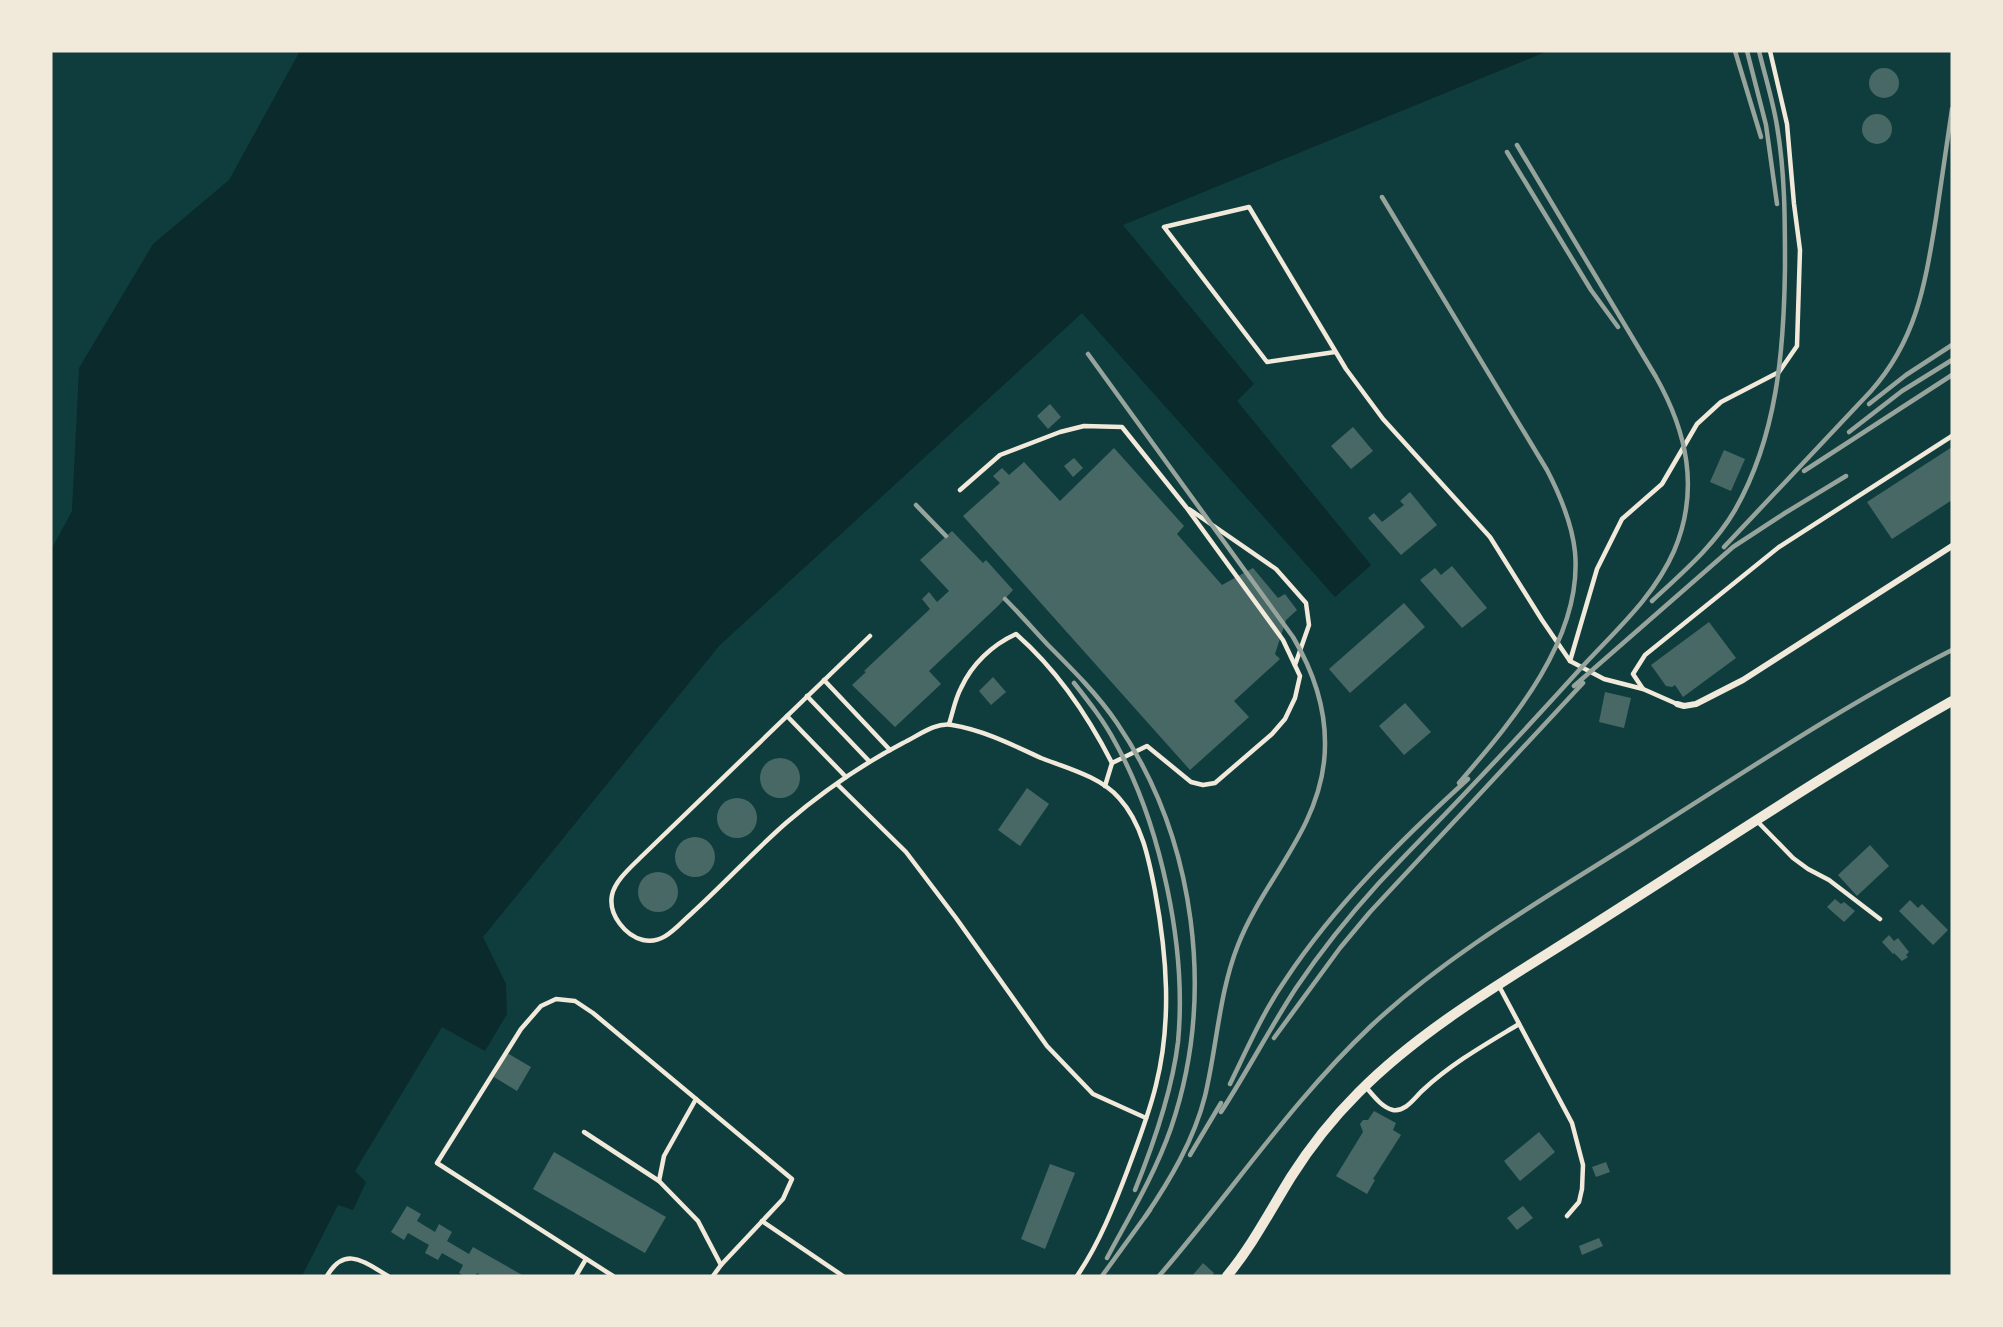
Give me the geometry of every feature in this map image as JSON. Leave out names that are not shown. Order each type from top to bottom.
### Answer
[{"type":"street","points":[[1677,704],[1684,706],[1696,704],[1743,680],[1952,546]]},
{"type":"street","points":[[1227,1276],[1313,1145],[1365,1086],[1417,1042],[1499,986],[1757,821],[1952,701]]},
{"type":"lane","points":[[1570,661],[1597,569],[1622,519],[1662,484],[1697,424],[1721,402],[1779,372],[1797,346],[1800,250],[1787,124],[1770,51]]},
{"type":"lane","points":[[1335,352],[1268,362],[1164,227],[1250,207],[1346,369],[1383,419],[1490,537],[1570,661],[1604,679],[1643,689],[1677,704]]},
{"type":"lane","points":[[960,490],[1000,455],[1060,432],[1084,426],[1122,427],[1186,507],[1283,640],[1300,676],[1295,698],[1284,719],[1272,734],[1215,783],[1203,785],[1191,782],[1147,746],[1112,763]]},
{"type":"lane","points":[[1643,689],[1633,674],[1645,655],[1779,548],[1952,436]]},
{"type":"lane","points":[[1186,507],[1276,569],[1306,603],[1310,625],[1295,665]]},
{"type":"lane","points":[[949,724],[960,688],[979,660],[1002,640],[1016,634],[1038,653],[1084,714],[1112,763],[1105,786]]},
{"type":"lane","points":[[870,636],[621,878],[612,895],[613,909],[620,924],[630,935],[645,941],[663,939],[723,885],[785,824],[814,800],[869,761],[933,727],[949,724],[1004,741],[1105,786],[1118,796],[1135,821],[1152,877],[1163,943],[1167,1007],[1165,1034],[1156,1086],[1146,1118],[1111,1211],[1077,1276]]},
{"type":"lane","points":[[824,680],[890,750]]},
{"type":"lane","points":[[807,696],[869,761]]},
{"type":"lane","points":[[787,716],[846,777]]},
{"type":"lane","points":[[837,784],[906,852],[1047,1046],[1093,1094],[1146,1118]]},
{"type":"lane","points":[[1757,821],[1793,858],[1829,880],[1880,919]]},
{"type":"lane","points":[[1499,986],[1572,1123],[1583,1165],[1582,1189],[1579,1202],[1566,1216]]},
{"type":"lane","points":[[613,1276],[437,1163],[522,1029],[541,1006],[556,999],[575,1002],[593,1012],[792,1179],[783,1199],[713,1276]]},
{"type":"lane","points":[[1365,1086],[1381,1104],[1394,1110],[1405,1108],[1422,1090],[1457,1062],[1519,1024]]},
{"type":"lane","points":[[659,1181],[664,1156],[696,1099]]},
{"type":"lane","points":[[584,1132],[659,1181],[698,1221],[721,1265]]},
{"type":"lane","points":[[762,1221],[843,1276]]},
{"type":"lane","points":[[327,1276],[333,1265],[349,1257],[358,1259],[388,1276]]},
{"type":"lane","points":[[576,1276],[586,1259]]},
{"type":"water","points":[[300,51],[1548,51],[1123,225],[1254,384],[1237,401],[1371,565],[1335,597],[1082,313],[719,646],[483,937],[506,984],[507,1014],[485,1051],[442,1027],[355,1171],[366,1182],[353,1210],[338,1205],[302,1276],[51,1276],[51,550],[72,511],[79,368],[153,244],[229,180]]},
{"type":"building","points":[[1884,68],[1890,69],[1898,77],[1898,89],[1890,97],[1884,98],[1878,97],[1870,89],[1869,83],[1870,77],[1878,69]]},
{"type":"building","points":[[1877,114],[1888,118],[1892,129],[1888,140],[1877,144],[1866,140],[1862,129],[1866,118]]},
{"type":"building","points":[[1050,404],[1061,417],[1048,429],[1037,416]]},
{"type":"building","points":[[1353,427],[1373,451],[1351,469],[1331,446]]},
{"type":"building","points":[[1952,447],[1952,500],[1892,539],[1867,502]]},
{"type":"building","points":[[1114,448],[1184,526],[1177,534],[1222,585],[1253,568],[1278,598],[1285,594],[1297,610],[1286,620],[1275,654],[1280,659],[1234,701],[1249,717],[1190,770],[963,516],[1000,483],[993,476],[1002,468],[1009,475],[1024,462],[1060,501]]},
{"type":"building","points":[[1724,450],[1745,459],[1731,491],[1710,482]]},
{"type":"building","points":[[1074,458],[1083,468],[1073,477],[1064,466]]},
{"type":"building","points":[[1410,492],[1437,525],[1401,555],[1368,518],[1374,513],[1382,522],[1404,505],[1400,501]]},
{"type":"building","points":[[952,531],[983,563],[986,560],[1013,590],[929,671],[941,684],[895,727],[852,685],[930,609],[922,599],[929,592],[937,602],[949,591],[920,560]]},
{"type":"building","points":[[1452,566],[1487,608],[1462,628],[1420,580],[1435,568],[1441,575]]},
{"type":"building","points":[[1404,603],[1425,627],[1350,693],[1329,669]]},
{"type":"building","points":[[1709,622],[1736,658],[1683,697],[1675,685],[1666,686],[1651,665]]},
{"type":"building","points":[[993,677],[1006,692],[991,705],[979,691]]},
{"type":"building","points":[[1605,692],[1631,698],[1624,728],[1599,722]]},
{"type":"building","points":[[1405,703],[1431,732],[1404,755],[1379,726]]},
{"type":"building","points":[[780,758],[788,759],[794,764],[799,770],[799,786],[794,792],[788,797],[780,798],[772,797],[766,792],[761,786],[760,778],[761,770],[766,764],[772,759]]},
{"type":"building","points":[[1027,788],[1049,804],[1020,846],[998,830]]},
{"type":"building","points":[[737,798],[745,799],[751,804],[756,810],[756,826],[751,832],[745,837],[737,838],[729,837],[723,832],[718,826],[717,818],[718,810],[723,804],[729,799]]},
{"type":"building","points":[[695,837],[703,838],[709,843],[714,849],[714,865],[709,871],[703,876],[695,877],[687,876],[681,871],[676,865],[675,857],[676,849],[681,843],[687,838]]},
{"type":"building","points":[[1870,845],[1889,866],[1857,896],[1838,875]]},
{"type":"building","points":[[658,872],[666,873],[672,878],[677,884],[677,900],[672,906],[666,911],[658,912],[650,911],[644,906],[639,900],[638,892],[639,884],[644,878],[650,873]]},
{"type":"building","points":[[1835,899],[1841,904],[1844,902],[1855,911],[1844,922],[1827,907]]},
{"type":"building","points":[[1910,900],[1918,908],[1922,904],[1948,930],[1933,945],[1899,911]]},
{"type":"building","points":[[1889,935],[1894,941],[1898,938],[1909,952],[1906,955],[1908,957],[1902,961],[1882,942]]},
{"type":"building","points":[[507,1053],[531,1067],[517,1091],[494,1077]]},
{"type":"building","points":[[1374,1111],[1396,1123],[1393,1130],[1401,1135],[1373,1179],[1375,1180],[1367,1194],[1336,1176],[1363,1132],[1360,1124],[1363,1120],[1368,1120]]},
{"type":"building","points":[[1539,1132],[1555,1152],[1520,1181],[1504,1161]]},
{"type":"building","points":[[554,1152],[666,1217],[645,1253],[533,1189]]},
{"type":"building","points":[[1606,1162],[1610,1172],[1596,1177],[1592,1167]]},
{"type":"building","points":[[1050,1164],[1075,1173],[1045,1249],[1021,1239]]},
{"type":"building","points":[[407,1206],[421,1214],[417,1221],[435,1232],[439,1224],[452,1232],[447,1241],[469,1254],[473,1247],[524,1276],[482,1276],[477,1273],[475,1276],[464,1276],[459,1273],[463,1265],[442,1253],[438,1260],[425,1253],[429,1245],[408,1233],[404,1240],[391,1232]]},
{"type":"building","points":[[1523,1206],[1533,1218],[1517,1230],[1507,1218]]},
{"type":"building","points":[[1599,1238],[1603,1246],[1582,1255],[1579,1246]]},
{"type":"building","points":[[1203,1263],[1214,1273],[1212,1276],[1192,1276]]},
{"type":"railway","points":[[1735,51],[1761,137]]},
{"type":"railway","points":[[1747,51],[1766,125],[1777,204]]},
{"type":"railway","points":[[1652,601],[1686,569],[1727,523],[1749,482],[1769,423],[1783,330],[1784,196],[1777,126],[1759,51]]},
{"type":"railway","points":[[1724,547],[1871,391],[1899,351],[1917,310],[1928,266],[1952,109]]},
{"type":"railway","points":[[1221,1112],[1296,988],[1335,934],[1378,884],[1644,599],[1666,568],[1682,528],[1687,506],[1686,462],[1676,419],[1667,398],[1517,145]]},
{"type":"railway","points":[[1507,152],[1591,290],[1618,327]]},
{"type":"railway","points":[[1382,197],[1547,470],[1565,509],[1575,552],[1574,584],[1568,616],[1556,647],[1521,706],[1459,783]]},
{"type":"railway","points":[[1869,404],[1906,375],[1952,345]]},
{"type":"railway","points":[[1088,354],[1293,637],[1314,681],[1319,696],[1324,729],[1324,762],[1311,812],[1261,899],[1238,945],[1222,1001],[1209,1077],[1200,1112],[1188,1144],[1145,1217]]},
{"type":"railway","points":[[1849,432],[1902,391],[1952,360]]},
{"type":"railway","points":[[1804,471],[1952,375]]},
{"type":"railway","points":[[1574,686],[1733,547],[1846,476]]},
{"type":"railway","points":[[916,505],[946,536]]},
{"type":"railway","points":[[1005,599],[1102,703],[1144,768],[1165,817],[1181,867],[1190,920],[1195,972],[1193,1025],[1185,1077],[1171,1128],[1157,1162],[1107,1258]]},
{"type":"railway","points":[[1159,1276],[1314,1085],[1371,1026],[1434,973],[1536,903],[1794,740],[1872,693],[1952,650]]},
{"type":"railway","points":[[1074,683],[1091,704],[1115,742],[1146,811],[1158,849],[1174,928],[1180,1006],[1178,1042],[1161,1117],[1135,1190]]},
{"type":"railway","points":[[1274,1038],[1340,948],[1370,912],[1583,683]]},
{"type":"railway","points":[[1230,1084],[1270,1004],[1326,925],[1394,849],[1468,779]]},
{"type":"railway","points":[[1190,1155],[1221,1103]]},
{"type":"railway","points":[[1102,1276],[1150,1210]]}]
